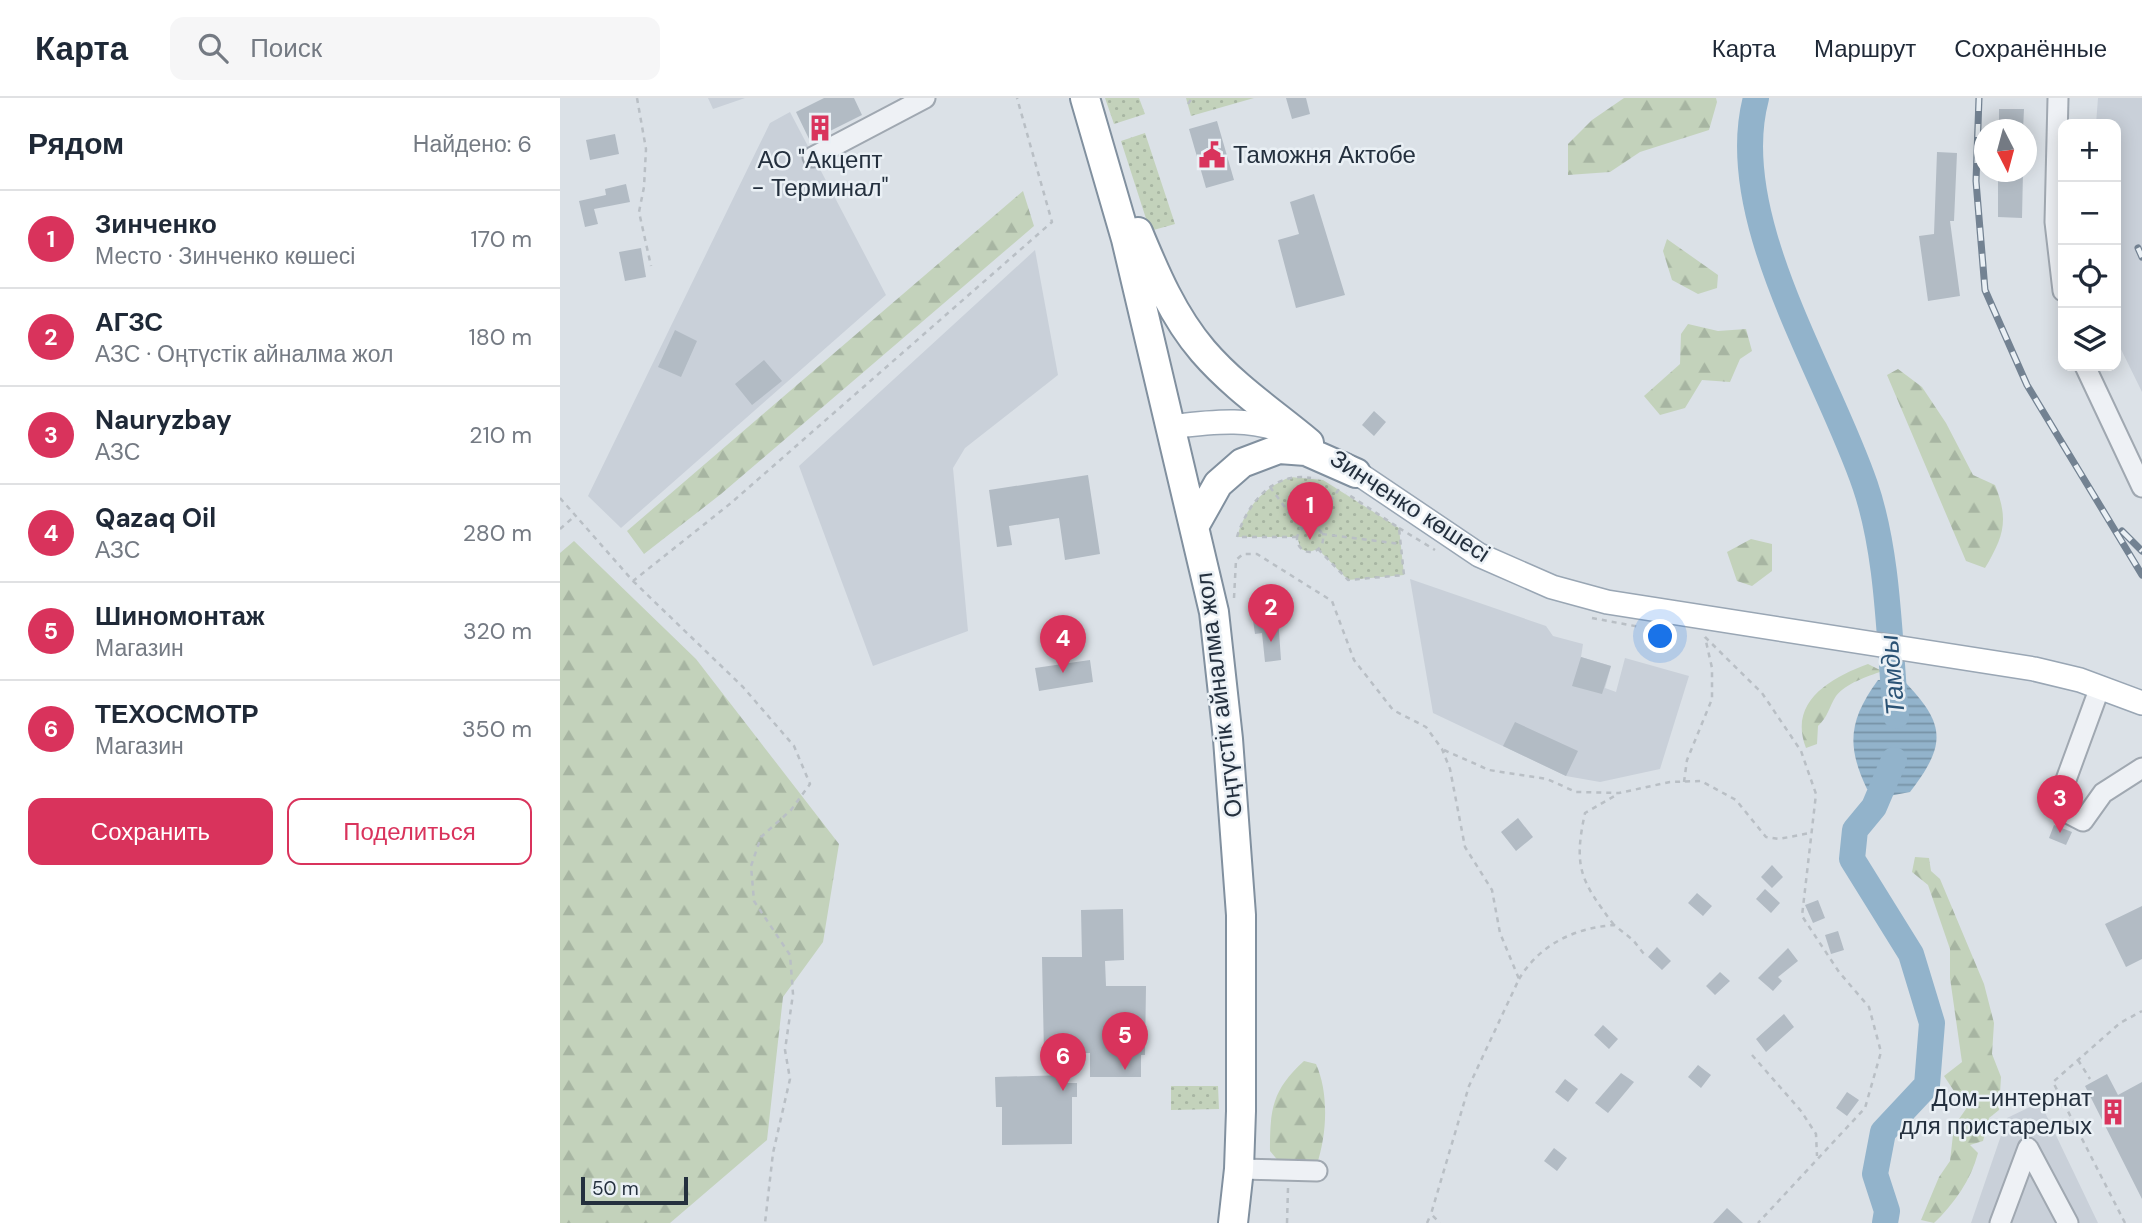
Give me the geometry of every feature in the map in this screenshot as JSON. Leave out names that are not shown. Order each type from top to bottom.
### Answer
[{"type":"highway","name":"Оңтүстік айналма жол","points":[[1085,98],[1109,173],[1195,525],[1215,625],[1228,738],[1241,915],[1239,1169],[1233,1223]]},
{"type":"highway","points":[[1109,173],[1169,302],[1201,349],[1240,388],[1309,443]]},
{"type":"highway","points":[[1195,525],[1218,484],[1242,463],[1279,449],[1306,451],[1342,482]]},
{"type":"main road","name":"Зинченко көшесі","points":[[1169,427],[1233,420],[1267,426],[1309,443],[1342,482],[1479,555],[1552,587],[1705,627],[1837,638],[2034,668],[2099,687],[2142,704]]},
{"type":"lane","points":[[813,157],[925,98]]},
{"type":"lane","points":[[2058,98],[2055,222],[2058,248]]},
{"type":"lane","points":[[2087,371],[2142,487]]},
{"type":"lane","points":[[2099,687],[2056,807],[2083,821],[2103,793],[2142,768]]},
{"type":"lane","points":[[2000,1223],[2028,1148],[2068,1223]]},
{"type":"lane","points":[[1239,1169],[1317,1171]]},
{"type":"path","points":[[637,98],[646,149],[644,187],[639,212],[652,266]]},
{"type":"path","points":[[633,581],[731,503],[1052,222],[1017,98]]},
{"type":"path","points":[[1188,104],[1192,98]]},
{"type":"path","points":[[1297,537],[1237,537],[1241,522],[1251,506],[1270,487],[1290,477],[1314,478]]},
{"type":"path","points":[[1342,482],[1399,528],[1404,575],[1348,580],[1318,549],[1309,552],[1301,549],[1297,537],[1301,529],[1313,526],[1342,482]]},
{"type":"path","points":[[1270,487],[1301,529]]},
{"type":"path","points":[[560,498],[633,581],[760,706],[794,746],[810,784],[791,810],[761,837],[751,866],[754,901],[790,954],[793,995],[785,1049],[790,1079],[773,1153],[765,1223]]},
{"type":"path","points":[[560,529],[576,515]]},
{"type":"path","points":[[1313,526],[1322,534],[1401,544]]},
{"type":"path","points":[[1318,549],[1322,534]]},
{"type":"path","points":[[1235,609],[1236,560],[1243,554],[1257,554],[1332,601],[1354,660],[1392,710],[1426,727],[1442,749],[1450,769],[1465,847],[1492,890],[1500,933],[1519,979]]},
{"type":"path","points":[[1684,782],[1695,737],[1713,699],[1712,668],[1705,627]]},
{"type":"path","points":[[1705,627],[1762,693],[1801,751],[1816,794],[1801,916],[1839,972],[1869,1007],[1881,1052],[1865,1108],[1817,1156],[1758,1223]]},
{"type":"path","points":[[1442,749],[1489,770],[1547,779],[1576,792],[1619,793],[1702,781],[1736,800],[1766,836],[1779,839],[1810,833]]},
{"type":"path","points":[[1619,793],[1585,813],[1578,847],[1581,874],[1614,925],[1633,940],[1644,954]]},
{"type":"path","points":[[1427,1223],[1469,1087],[1529,962],[1573,932],[1614,925]]},
{"type":"path","points":[[2125,1223],[2053,1082],[2120,1023],[2142,1012]]},
{"type":"path","points":[[1752,1055],[1801,1111],[1816,1135],[1817,1156]]},
{"type":"path","points":[[2078,1060],[2090,1079]]},
{"type":"path","points":[[1287,1223],[1288,1183]]},
{"type":"path","points":[[1431,1214],[1440,1223]]},
{"type":"shaded area","points":[[708,98],[745,98],[713,109]]},
{"type":"shaded area","points":[[2098,98],[2142,98],[2142,392],[2121,349],[2121,119],[2096,119]]},
{"type":"shaded area","points":[[790,112],[886,295],[621,528],[588,496],[770,123]]},
{"type":"shaded area","points":[[1035,250],[1058,375],[965,448],[953,468],[968,631],[873,666],[799,466]]},
{"type":"shaded area","points":[[1410,579],[1546,626],[1553,636],[1583,644],[1581,657],[1611,666],[1605,688],[1616,692],[1625,658],[1689,676],[1660,769],[1600,782],[1566,776],[1433,713]]},
{"type":"shaded area","points":[[2040,1102],[2098,1223],[1971,1223],[2007,1118]]},
{"type":"green space","points":[[1105,98],[1139,98],[1145,114],[1114,124]]},
{"type":"green space","points":[[1186,98],[1254,98],[1191,116]]},
{"type":"green space","points":[[1624,98],[1716,98],[1717,102],[1709,130],[1640,152],[1610,172],[1568,175],[1568,144],[1592,120]]},
{"type":"green space","points":[[1145,133],[1175,224],[1150,231],[1121,141]]},
{"type":"green space","points":[[1023,191],[1034,226],[721,494],[644,554],[627,531]]},
{"type":"green space","points":[[1667,239],[1718,275],[1717,288],[1698,294],[1672,280],[1663,251]]},
{"type":"green space","points":[[1688,324],[1718,331],[1746,329],[1752,351],[1740,359],[1730,382],[1702,380],[1685,408],[1660,415],[1644,396],[1680,364],[1681,334]]},
{"type":"green space","points":[[1898,369],[1922,387],[1946,423],[1973,475],[1995,485],[2002,508],[2002,528],[1997,546],[1985,568],[1966,561],[1887,375]]},
{"type":"green space","points":[[1290,477],[1323,480],[1399,528],[1404,575],[1348,580],[1318,549],[1309,552],[1301,549],[1297,537],[1237,537],[1245,517],[1256,501],[1271,487]]},
{"type":"green space","points":[[1751,539],[1772,544],[1772,571],[1752,586],[1737,581],[1727,552]]},
{"type":"green space","points":[[574,541],[696,659],[839,844],[823,942],[783,997],[767,1140],[670,1223],[560,1223],[560,553]]},
{"type":"green space","points":[[1868,664],[1882,671],[1840,691],[1818,726],[1817,744],[1806,748],[1802,732],[1803,717],[1816,694],[1840,677]]},
{"type":"green space","points":[[1915,857],[1929,858],[1931,871],[1940,879],[1984,984],[1994,1023],[1992,1054],[2001,1077],[1999,1110],[1989,1118],[1983,1141],[1970,1145],[1978,1153],[1971,1173],[1955,1200],[1934,1223],[1921,1220],[1939,1177],[1950,1161],[1954,1126],[1966,1109],[1944,1076],[1962,1062],[1950,978],[1950,949],[1928,885],[1912,872]]},
{"type":"green space","points":[[1304,1061],[1316,1064],[1323,1088],[1325,1127],[1320,1152],[1317,1164],[1280,1163],[1270,1151],[1272,1112],[1285,1081]]},
{"type":"green space","points":[[1171,1086],[1218,1086],[1219,1109],[1171,1110]]},
{"type":"water","points":[[1902,679],[1927,708],[1933,721],[1936,746],[1931,760],[1910,792],[1889,796],[1867,789],[1856,759],[1854,733],[1861,708],[1878,680]]},
{"type":"building","name":"АО \"Акцепт - Терминал\"","points":[[824,98],[854,98],[862,115],[810,141],[796,112]]},
{"type":"building","points":[[1286,98],[1306,98],[1310,114],[1292,119]]},
{"type":"building","points":[[1999,109],[2024,109],[2024,119],[1999,119]]},
{"type":"building","name":"Таможня Актобе","points":[[1217,121],[1234,180],[1206,188],[1189,129]]},
{"type":"building","points":[[615,134],[619,154],[590,160],[586,140]]},
{"type":"building","points":[[1937,152],[1957,153],[1954,221],[1950,221],[1960,296],[1928,301],[1919,236],[1934,234]]},
{"type":"building","points":[[1998,182],[2023,182],[2022,218],[1998,217]]},
{"type":"building","points":[[626,184],[630,202],[594,209],[598,224],[585,227],[579,201],[606,195],[605,189]]},
{"type":"building","points":[[1314,194],[1345,295],[1296,308],[1278,240],[1299,234],[1290,202]]},
{"type":"building","points":[[641,248],[646,277],[625,281],[619,252]]},
{"type":"building","points":[[675,330],[697,341],[681,377],[658,367]]},
{"type":"building","points":[[764,360],[782,381],[752,405],[735,384]]},
{"type":"building","points":[[1374,411],[1386,422],[1374,436],[1362,425]]},
{"type":"building","points":[[1088,475],[1100,554],[1065,560],[1059,518],[1009,526],[1012,545],[997,547],[989,490]]},
{"type":"building","points":[[1278,617],[1281,660],[1265,662],[1262,633],[1255,634],[1253,620]]},
{"type":"building","points":[[1581,657],[1611,666],[1602,694],[1572,686]]},
{"type":"building","points":[[1090,660],[1093,682],[1039,691],[1035,668]]},
{"type":"building","points":[[1515,722],[1578,751],[1566,776],[1503,746]]},
{"type":"building","points":[[1518,818],[1533,837],[1516,851],[1501,832]]},
{"type":"building","points":[[2054,825],[2072,832],[2066,845],[2049,838]]},
{"type":"building","points":[[1772,865],[1783,877],[1772,888],[1761,877]]},
{"type":"building","points":[[1765,889],[1780,903],[1771,913],[1756,899]]},
{"type":"building","points":[[1697,893],[1712,906],[1703,916],[1688,903]]},
{"type":"building","points":[[1818,900],[1825,918],[1813,923],[1805,905]]},
{"type":"building","points":[[2142,906],[2142,959],[2126,967],[2105,924]]},
{"type":"building","points":[[1123,909],[1124,960],[1105,961],[1106,986],[1146,986],[1145,1055],[1141,1055],[1141,1077],[1090,1077],[1090,1053],[1044,1054],[1042,957],[1082,957],[1081,910]]},
{"type":"building","points":[[1838,931],[1844,950],[1831,954],[1825,935]]},
{"type":"building","points":[[1657,947],[1671,961],[1662,970],[1648,957]]},
{"type":"building","points":[[1788,948],[1798,961],[1778,977],[1782,981],[1773,991],[1758,978]]},
{"type":"building","points":[[1720,972],[1730,981],[1715,995],[1706,986]]},
{"type":"building","points":[[1784,1014],[1794,1027],[1766,1052],[1756,1039]]},
{"type":"building","points":[[1603,1025],[1618,1039],[1609,1049],[1594,1035]]},
{"type":"building","points":[[1698,1065],[1711,1075],[1701,1088],[1688,1077]]},
{"type":"building","points":[[1621,1073],[1634,1082],[1608,1113],[1595,1103]]},
{"type":"building","name":"Дом-интернат для пристарелых","points":[[2107,1074],[2118,1095],[2142,1082],[2142,1199],[2085,1086]]},
{"type":"building","points":[[1067,1075],[1067,1083],[1077,1083],[1077,1097],[1072,1097],[1072,1144],[1002,1145],[1002,1107],[996,1107],[995,1077]]},
{"type":"building","points":[[1565,1079],[1578,1089],[1568,1102],[1555,1092]]},
{"type":"building","points":[[1847,1092],[1859,1100],[1847,1116],[1836,1108]]},
{"type":"building","points":[[1554,1148],[1567,1158],[1557,1171],[1544,1161]]},
{"type":"building","points":[[1727,1208],[1743,1223],[1713,1223]]},
{"type":"waterway","name":"Тамды","points":[[1756,98],[1750,144],[1754,193],[1766,243],[1784,294],[1848,441],[1873,512],[1884,569],[1896,716]]},
{"type":"waterway","name":"Тамды","points":[[1885,1223],[1887,1211],[1875,1174],[1883,1132],[1927,1085],[1932,1023],[1911,954],[1852,859],[1855,830],[1874,807],[1894,760]]},
{"type":"railway","points":[[1979,98],[1976,181],[1985,290],[2027,385],[2142,575]]},
{"type":"railway","points":[[2138,248],[2142,257]]},
{"type":"railway","points":[[2122,531],[2142,551]]},
{"type":"place","name":"АО \"Акцепт - Терминал\"","points":[[820,128]]},
{"type":"place","name":"Таможня Актобе","points":[[1212,155]]},
{"type":"place","name":"Зинченко","points":[[1310,540]]},
{"type":"place","name":"АГЗС","points":[[1271,642]]},
{"type":"place","name":"Qazaq Oil","points":[[1063,673]]},
{"type":"place","name":"Nauryzbay","points":[[2060,833]]},
{"type":"place","name":"Шиномонтаж","points":[[1125,1070]]},
{"type":"place","name":"ТЕХОСМОТР","points":[[1063,1091]]},
{"type":"place","name":"Дом-интернат для пристарелых","points":[[2113,1112]]}]
